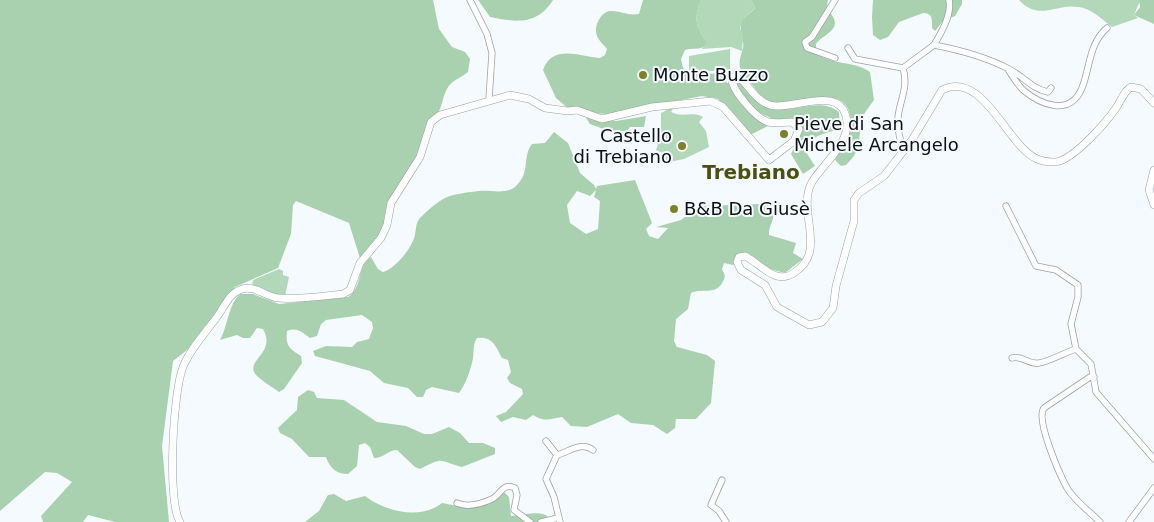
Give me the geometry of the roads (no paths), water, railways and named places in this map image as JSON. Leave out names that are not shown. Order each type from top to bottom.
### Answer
[{"type":"street","points":[[470,0],[487,34],[492,53],[489,99]]},
{"type":"street","points":[[835,0],[812,36],[805,42],[807,48],[835,58]]},
{"type":"street","points":[[848,48],[855,59],[903,68],[934,45],[943,29],[950,6],[949,0]]},
{"type":"street","points":[[1006,68],[1023,90],[1051,107],[1064,105],[1078,96],[1097,39],[1107,28]]},
{"type":"street","points":[[934,45],[958,50],[1006,68],[1039,91],[1048,92],[1051,88]]},
{"type":"street","points":[[903,68],[905,95],[899,112],[899,137],[904,151]]},
{"type":"street","points":[[180,522],[175,512],[172,482],[173,428],[182,368],[230,296],[241,289],[254,289],[281,298],[343,294],[350,290],[360,263],[381,238],[387,225],[391,203],[420,157],[431,122],[440,115],[489,99],[510,95],[529,99],[545,108],[568,111],[577,110],[602,119],[652,108],[711,100],[723,107],[753,140],[767,159],[770,160],[794,141],[798,129],[792,122],[770,122],[759,117],[734,87],[732,80],[736,76],[765,104],[780,107],[796,102],[829,102],[840,106],[846,119],[842,144],[810,189],[810,243],[805,263],[797,271],[781,277],[774,275],[745,256],[739,257],[737,262],[742,270],[765,285],[777,306],[809,325],[822,322],[833,308],[836,286],[854,221],[854,200],[859,193],[881,180],[904,151],[938,94],[946,87],[958,87],[978,94],[1025,152],[1037,158],[1053,162],[1066,158],[1087,140],[1115,109],[1126,91],[1131,87],[1141,89],[1154,103]]},
{"type":"street","points":[[1154,170],[1149,190],[1154,205]]},
{"type":"street","points":[[1006,206],[1036,266],[1056,270],[1078,285],[1078,296],[1071,324],[1076,349],[1090,364],[1096,392],[1103,403],[1154,459]]},
{"type":"street","points":[[1012,358],[1019,357],[1029,362],[1041,363],[1076,349]]},
{"type":"street","points":[[1094,377],[1090,377],[1044,408],[1041,415],[1049,444],[1068,489],[1100,522]]},
{"type":"street","points":[[546,441],[557,455]]},
{"type":"street","points":[[541,522],[559,520],[554,498],[546,479],[557,455],[578,447],[586,446],[593,450]]},
{"type":"street","points":[[722,480],[711,505],[719,511],[726,522]]},
{"type":"street","points":[[457,503],[468,507],[491,500],[503,488],[513,487],[517,495],[514,510],[530,522]]},
{"type":"street","points":[[1128,522],[1154,488]]},
{"type":"place","name":"Monte Buzzo","points":[[643,75]]},
{"type":"place","name":"Pieve di San Michele Arcangelo","points":[[784,134]]},
{"type":"place","name":"Castello di Trebiano","points":[[682,146]]},
{"type":"place","name":"B&B Da Giusè","points":[[674,209]]},
{"type":"district","name":"Trebiano","points":[[751,172]]}]
